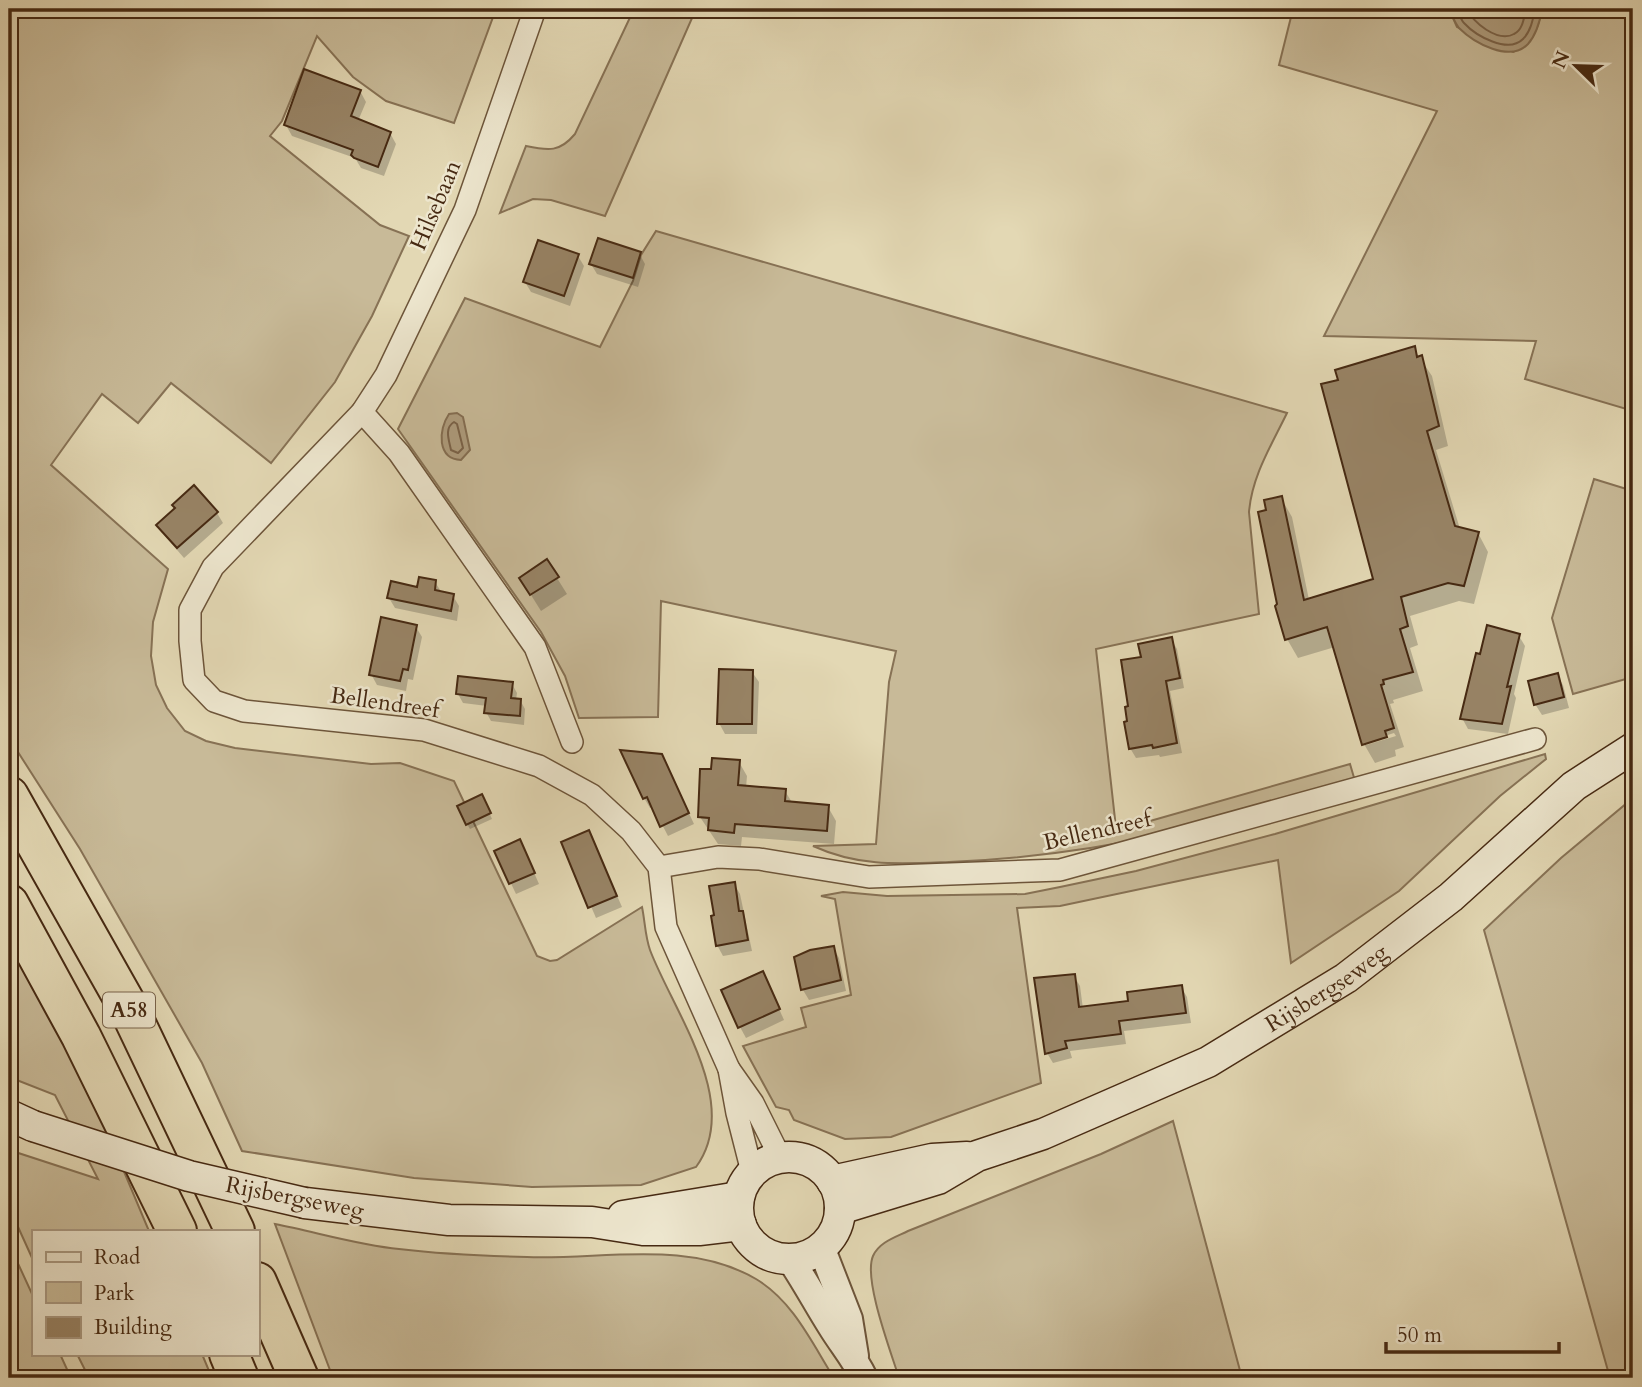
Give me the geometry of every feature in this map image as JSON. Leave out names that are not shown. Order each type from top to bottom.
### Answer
[{"type":"highway","name":"A58","points":[[9,796],[128,1007],[235,1230]]},
{"type":"highway","name":"A58","points":[[9,904],[81,1036],[177,1230]]},
{"type":"highway","points":[[259,1287],[299,1378]]},
{"type":"highway","points":[[230,1356],[239,1378]]},
{"type":"main road","name":"Rijsbergseweg","points":[[839,1209],[938,1179],[977,1156],[1043,1134],[1208,1062],[1346,978],[1451,897],[1574,786],[1633,748]]},
{"type":"main road","name":"Rijsbergseweg","points":[[21,1120],[189,1176],[305,1203],[449,1220],[592,1222],[639,1212],[744,1198]]},
{"type":"main road","name":"Rijsbergseweg","points":[[832,1181],[932,1159],[977,1156]]},
{"type":"main road","points":[[780,1157],[795,1157],[810,1161],[822,1169],[832,1181],[838,1194],[837,1224],[831,1237],[821,1247],[806,1256],[790,1259],[774,1257],[760,1250],[748,1239],[744,1198],[760,1165],[780,1157]]},
{"type":"street","name":"Hilsebaan","points":[[190,641],[190,610],[213,567],[362,411],[386,375],[465,209],[535,9]]},
{"type":"street","points":[[362,411],[399,453],[535,647],[572,742]]},
{"type":"street","name":"Bellendreef","points":[[190,641],[194,680],[214,701],[244,711],[424,730],[539,766],[592,795],[631,831],[659,867],[718,858],[759,859],[869,877],[1060,870],[1535,739]]},
{"type":"street","points":[[659,867],[666,927],[729,1069],[752,1102],[780,1157]]},
{"type":"street","points":[[729,1069],[737,1113],[744,1198]]},
{"type":"street","points":[[821,1247],[849,1320],[860,1370]]},
{"type":"street","points":[[790,1259],[860,1370]]},
{"type":"green space","points":[[9,9],[496,9],[454,123],[386,101],[353,77],[317,36],[282,121],[270,136],[380,225],[409,236],[372,316],[335,382],[271,463],[171,383],[138,423],[102,394],[51,465],[168,569],[153,622],[151,656],[156,685],[167,708],[185,731],[206,741],[235,748],[371,764],[400,763],[454,781],[537,956],[550,961],[557,960],[642,907],[650,950],[699,1057],[708,1086],[712,1115],[708,1142],[696,1167],[641,1185],[532,1187],[414,1178],[242,1151],[202,1063],[80,849],[9,738]]},
{"type":"green space","points":[[634,9],[696,9],[605,216],[551,200],[533,199],[500,213],[526,146],[554,149],[575,134]]},
{"type":"green space","points":[[1293,9],[1449,9],[1457,27],[1513,52],[1534,35],[1542,9],[1633,9],[1633,411],[1525,379],[1536,341],[1324,336],[1437,111],[1279,65]]},
{"type":"green space","points":[[656,231],[1287,413],[1263,461],[1249,512],[1259,614],[1096,649],[1116,828],[1143,823],[1350,764],[1355,781],[1193,827],[1088,848],[1032,856],[931,863],[879,863],[847,858],[813,846],[876,844],[889,682],[896,651],[661,601],[658,717],[579,718],[565,676],[541,632],[398,429],[465,298],[600,347],[633,281],[641,255]]},
{"type":"green space","points":[[1594,479],[1633,491],[1633,677],[1573,694],[1552,618]]},
{"type":"green space","points":[[1545,754],[1546,759],[1500,796],[1399,891],[1291,963],[1278,860],[1060,906],[1017,908],[1041,1083],[891,1137],[845,1139],[794,1120],[789,1110],[776,1107],[743,1046],[806,1027],[801,1008],[851,995],[835,899],[821,896],[843,892],[887,896],[1025,894],[1136,871],[1275,834]]},
{"type":"green space","points":[[1633,798],[1633,1378],[1610,1378],[1484,930],[1561,858]]},
{"type":"green space","points":[[9,932],[75,1055],[149,1230],[32,1230],[32,1258],[9,1207],[9,1150],[98,1179],[55,1095],[9,1077]]},
{"type":"green space","points":[[1173,1121],[1242,1378],[899,1378],[879,1316],[872,1281],[873,1256],[879,1247],[908,1231],[1101,1154]]},
{"type":"green space","points":[[275,1224],[368,1245],[415,1251],[527,1257],[644,1254],[702,1259],[730,1267],[769,1288],[801,1324],[834,1378],[333,1378]]},
{"type":"green space","points":[[9,1244],[32,1294],[32,1356],[61,1356],[71,1378],[9,1378]]},
{"type":"green space","points":[[78,1356],[203,1356],[212,1378],[89,1378]]},
{"type":"water","points":[[1449,9],[1542,9],[1538,27],[1531,40],[1512,52],[1492,49],[1474,40],[1459,28]]},
{"type":"water","points":[[457,413],[463,417],[470,450],[461,460],[447,455],[442,443],[445,421],[449,414]]},
{"type":"building","points":[[304,69],[361,90],[351,116],[391,132],[378,167],[354,158],[351,155],[353,150],[284,125]]},
{"type":"building","points":[[598,238],[641,252],[633,278],[589,264]]},
{"type":"building","points":[[538,240],[579,254],[564,296],[523,282]]},
{"type":"building","points":[[1415,346],[1417,357],[1422,355],[1439,426],[1427,431],[1455,526],[1479,532],[1464,586],[1448,583],[1401,597],[1408,626],[1400,629],[1413,672],[1383,680],[1384,684],[1381,685],[1394,728],[1385,731],[1387,737],[1362,745],[1327,627],[1285,640],[1275,606],[1277,604],[1258,512],[1266,510],[1264,500],[1282,496],[1304,600],[1373,579],[1321,384],[1338,380],[1335,370]]},
{"type":"building","points":[[194,485],[218,512],[177,548],[156,525],[175,508],[172,505]]},
{"type":"building","points":[[547,559],[559,577],[530,595],[519,578]]},
{"type":"building","points":[[419,577],[436,580],[435,590],[454,594],[451,611],[387,598],[391,581],[417,587]]},
{"type":"building","points":[[381,617],[417,625],[408,670],[403,669],[400,681],[369,675]]},
{"type":"building","points":[[1487,625],[1520,634],[1507,687],[1511,686],[1502,724],[1460,719],[1476,653],[1480,654]]},
{"type":"building","points":[[1172,637],[1180,678],[1166,681],[1177,743],[1129,749],[1124,722],[1127,721],[1125,707],[1128,706],[1121,660],[1141,657],[1138,644]]},
{"type":"building","points":[[719,669],[753,670],[752,724],[717,724]]},
{"type":"building","points":[[1558,673],[1564,697],[1534,705],[1528,681]]},
{"type":"building","points":[[458,676],[513,682],[511,698],[521,699],[520,716],[484,713],[486,698],[456,694]]},
{"type":"building","points":[[620,750],[662,754],[689,813],[660,827],[647,797],[643,799]]},
{"type":"building","points":[[712,758],[740,760],[738,785],[786,789],[785,801],[829,805],[827,831],[735,824],[734,833],[708,830],[709,818],[698,817],[700,769],[711,769]]},
{"type":"building","points":[[482,794],[491,813],[466,825],[457,806]]},
{"type":"building","points":[[589,830],[617,896],[588,908],[561,842]]},
{"type":"building","points":[[520,839],[535,873],[509,884],[494,851]]},
{"type":"building","points":[[735,882],[739,911],[743,911],[748,940],[716,946],[709,886]]},
{"type":"building","points":[[834,946],[841,980],[801,990],[794,957],[810,950]]},
{"type":"building","points":[[763,971],[780,1009],[738,1028],[721,990]]},
{"type":"building","points":[[1075,974],[1079,1007],[1128,1001],[1127,992],[1182,985],[1186,1013],[1119,1021],[1121,1034],[1065,1041],[1067,1048],[1045,1054],[1034,978]]}]
